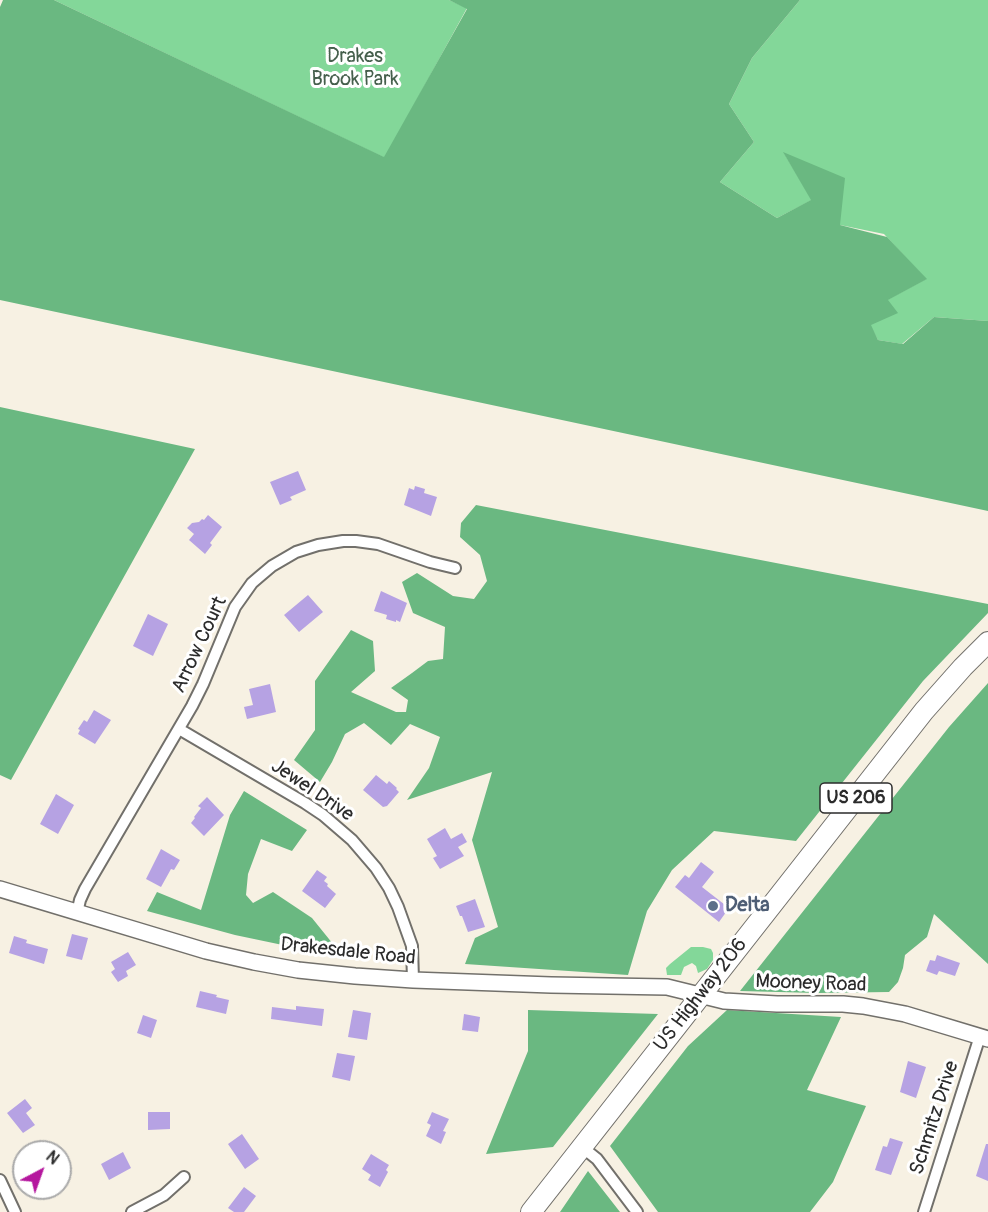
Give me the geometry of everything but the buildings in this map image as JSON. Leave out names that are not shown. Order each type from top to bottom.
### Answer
[{"type":"highway","name":"US Highway 206","points":[[531,1212],[924,711],[988,642]]},
{"type":"main road","name":"Drakesdale Road","points":[[0,889],[206,951],[312,972],[413,980],[668,987],[701,995]]},
{"type":"main road","name":"Mooney Road","points":[[701,995],[736,1002],[863,1006],[905,1014],[984,1037]]},
{"type":"street","name":"Arrow Court","points":[[77,913],[85,889],[203,684],[235,607],[259,577],[287,556],[318,545],[343,541],[378,544],[455,568]]},
{"type":"street","name":"Jewel Drive","points":[[179,729],[314,809],[352,840],[376,868],[399,907],[412,946],[413,980]]},
{"type":"street","name":"Schmitz Drive","points":[[924,1212],[984,1037]]},
{"type":"street","points":[[582,1147],[597,1159],[638,1212]]},
{"type":"street","points":[[132,1212],[164,1195],[184,1177]]},
{"type":"street","points":[[0,1180],[15,1212]]},
{"type":"green space","points":[[3,0],[54,0],[384,157],[467,9],[449,0],[800,0],[752,58],[729,104],[754,142],[720,182],[777,218],[811,200],[783,152],[845,178],[840,225],[887,237],[927,279],[888,300],[898,313],[871,325],[878,340],[903,344],[934,317],[988,321],[988,511],[0,300],[0,7]]},
{"type":"green space","name":"Drakes Brook Park","points":[[54,0],[449,0],[467,8],[385,158]]},
{"type":"green space","points":[[800,0],[988,0],[988,321],[934,317],[902,344],[878,340],[870,325],[887,300],[926,279],[884,234],[840,225],[784,153],[812,200],[777,218],[720,182],[754,142],[729,104],[752,58]]},
{"type":"green space","points":[[0,407],[195,449],[11,780],[0,775]]},
{"type":"green space","points":[[476,505],[988,604],[988,613],[923,681],[796,841],[714,831],[672,870],[647,911],[628,975],[465,964],[475,938],[498,927],[472,840],[492,772],[407,800],[429,768],[440,737],[410,724],[391,745],[364,723],[345,734],[320,782],[294,760],[315,730],[315,681],[351,630],[373,641],[375,671],[351,692],[396,712],[406,712],[408,700],[391,688],[428,661],[443,659],[445,627],[413,613],[402,582],[417,573],[453,596],[474,599],[487,581],[480,555],[460,537],[461,523]]},
{"type":"green space","points":[[988,683],[988,964],[934,914],[927,937],[905,955],[898,982],[889,992],[740,991],[949,727]]},
{"type":"green space","points":[[244,791],[307,830],[292,851],[261,839],[248,874],[246,895],[253,903],[273,892],[312,918],[333,944],[324,952],[235,935],[147,911],[157,892],[201,910],[230,815]]},
{"type":"green space","points":[[691,947],[711,949],[713,960],[707,969],[698,973],[696,966],[692,963],[684,967],[681,975],[667,975],[666,968]]},
{"type":"green space","points":[[528,1010],[658,1014],[553,1147],[486,1154],[528,1051]]},
{"type":"green space","points":[[727,1010],[841,1017],[807,1090],[866,1106],[833,1182],[810,1212],[658,1212],[610,1146],[688,1046]]},
{"type":"green space","points":[[588,1171],[620,1212],[560,1212]]},
{"type":"place","name":"Delta","points":[[713,906]]}]
